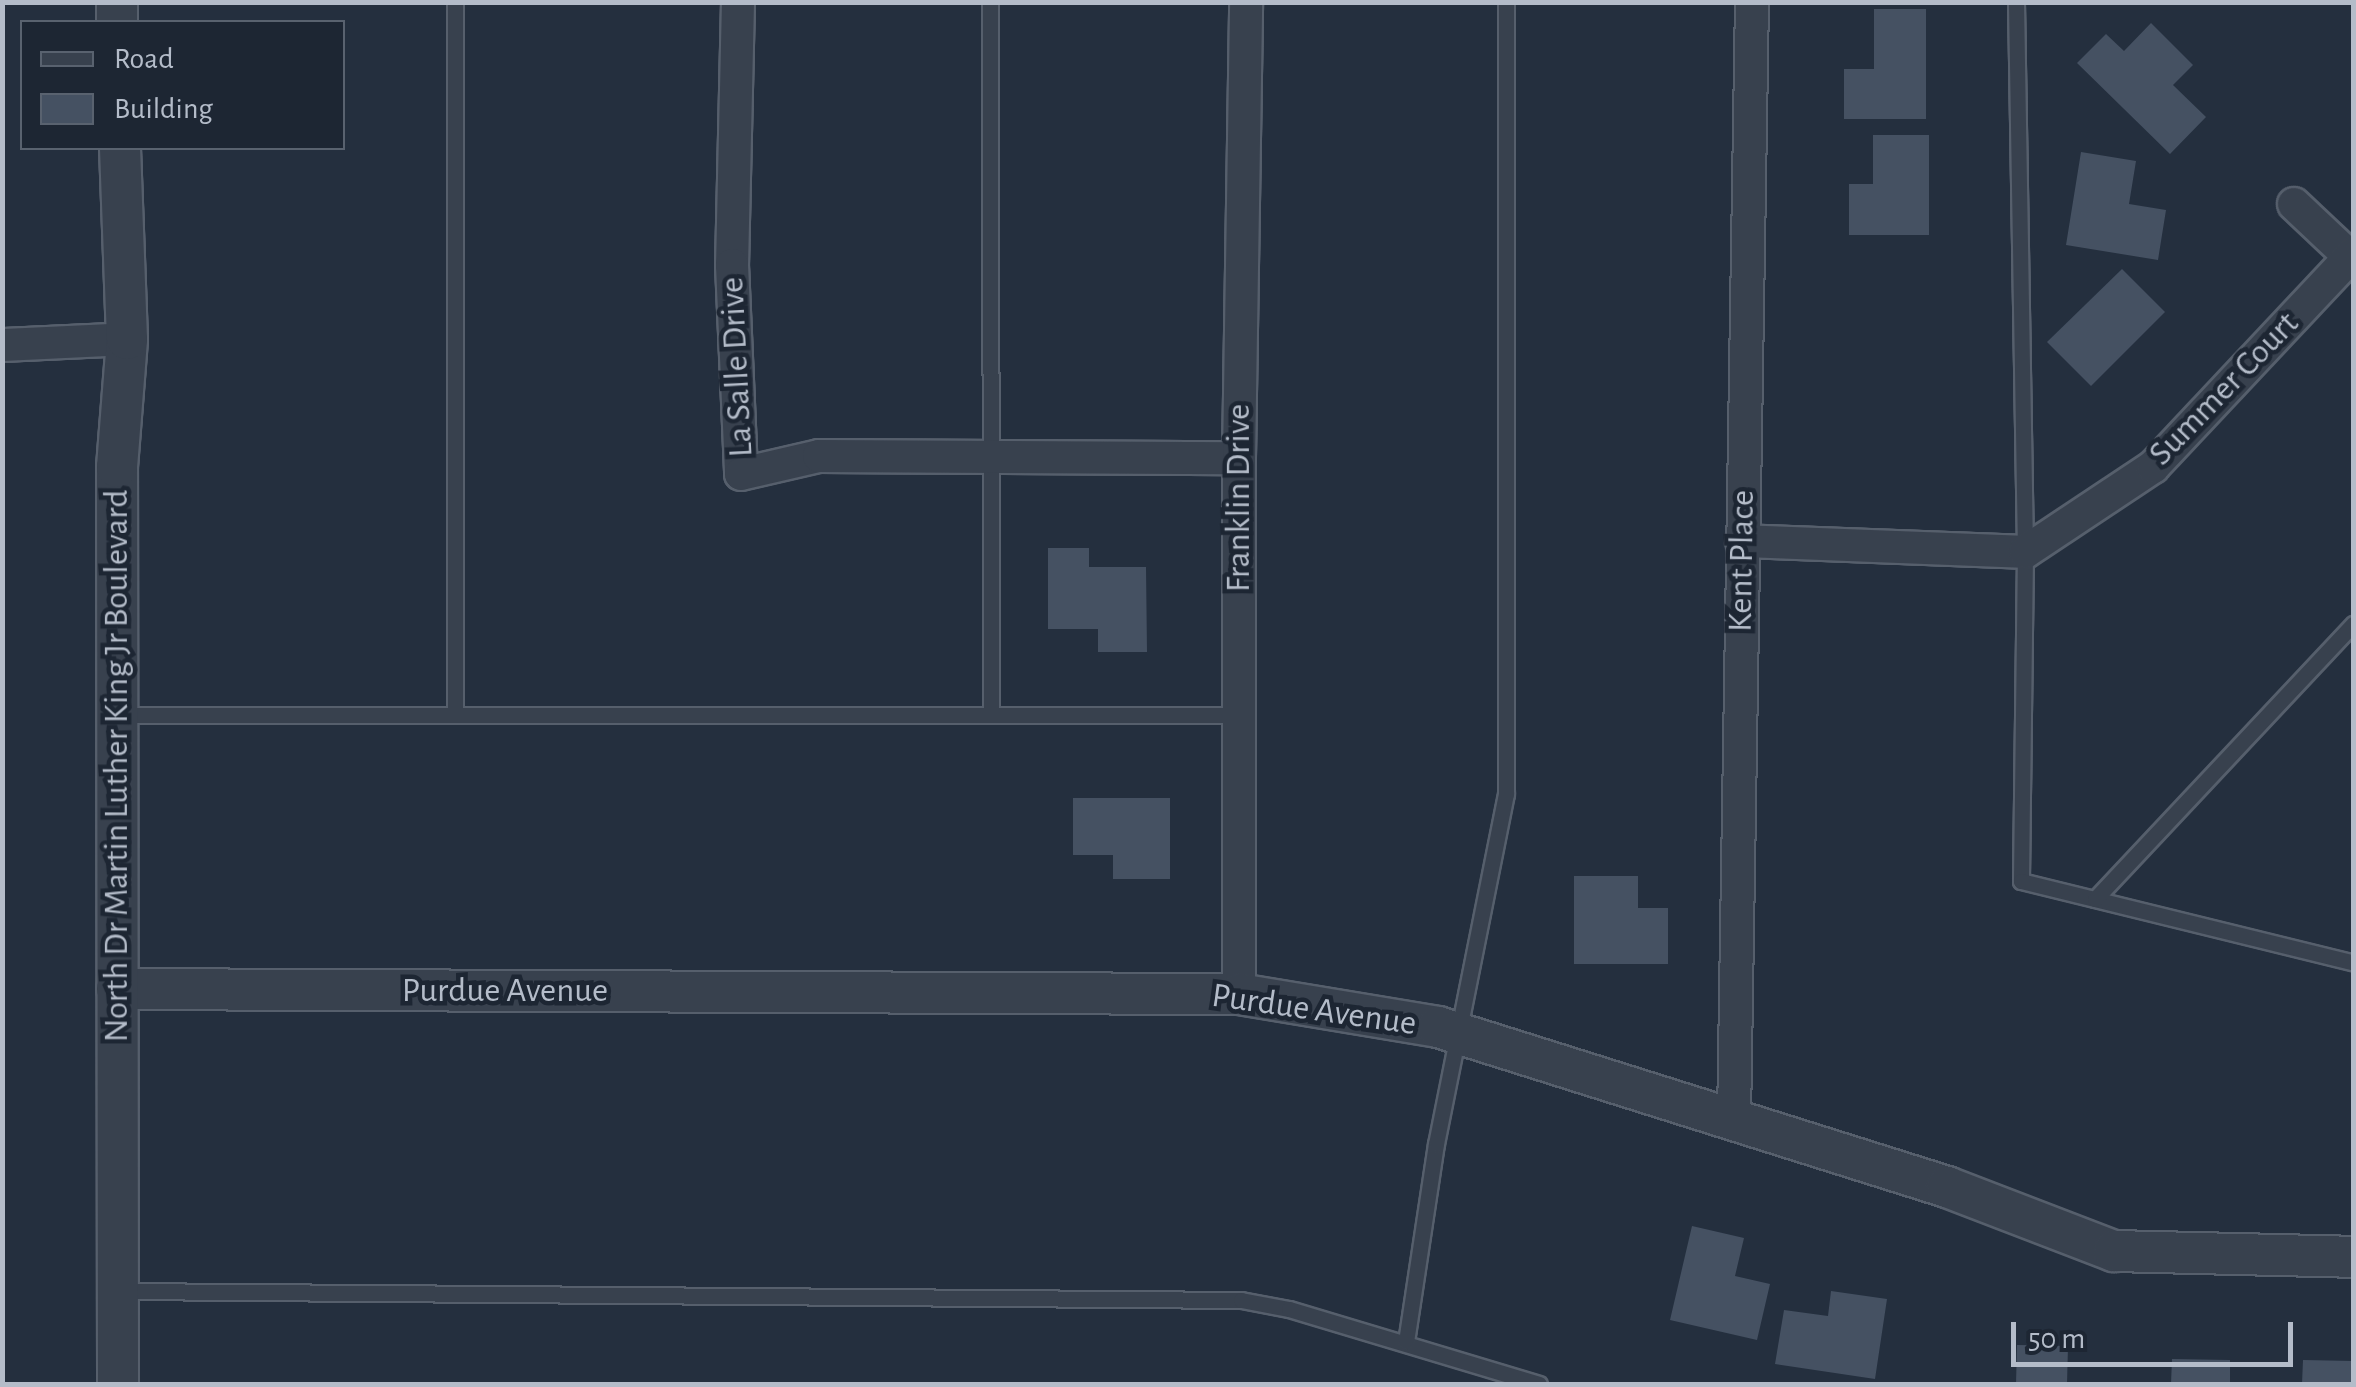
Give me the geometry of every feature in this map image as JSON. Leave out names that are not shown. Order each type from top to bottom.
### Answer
[{"type":"street","name":"La Salle Drive","points":[[738,2],[732,265],[741,474],[819,456],[1238,458]]},
{"type":"street","name":"Franklin Drive","points":[[1239,994],[1238,458],[1246,2]]},
{"type":"street","name":"Kent Place","points":[[1734,1120],[1752,2]]},
{"type":"street","name":"North Dr Martin Luther King Jr Boulevard","points":[[118,1384],[117,467],[127,339],[120,150]]},
{"type":"street","name":"Summer Court","points":[[2024,552],[2153,468],[2352,255],[2294,204]]},
{"type":"street","points":[[2,345],[127,339]]},
{"type":"street","points":[[1742,540],[2024,552]]},
{"type":"street","name":"Purdue Avenue","points":[[117,989],[1239,994],[1459,1034],[1947,1187],[2114,1252],[2354,1257]]},
{"type":"lane","points":[[455,2],[455,715]]},
{"type":"lane","points":[[990,2],[992,715]]},
{"type":"lane","points":[[1406,1342],[1459,1034],[1506,794],[1506,2]]},
{"type":"lane","points":[[2016,2],[2024,552],[2022,881],[2354,963]]},
{"type":"lane","points":[[2094,900],[2354,622]]},
{"type":"lane","points":[[117,715],[1238,715]]},
{"type":"lane","points":[[118,1292],[1241,1300],[1406,1342],[1539,1384]]},
{"type":"building","points":[[1874,9],[1926,9],[1926,119],[1844,119],[1844,69],[1874,69]]},
{"type":"building","points":[[2151,23],[2193,65],[2173,85],[2206,117],[2170,154],[2077,63],[2106,34],[2124,51]]},
{"type":"building","points":[[1873,135],[1929,135],[1929,235],[1849,235],[1849,184],[1873,184]]},
{"type":"building","points":[[2081,152],[2136,161],[2129,204],[2166,210],[2158,260],[2066,245]]},
{"type":"building","points":[[2122,269],[2165,312],[2091,386],[2047,342]]},
{"type":"building","points":[[1048,548],[1089,548],[1089,567],[1146,567],[1147,652],[1098,652],[1098,629],[1048,629]]},
{"type":"building","points":[[1073,798],[1170,798],[1170,879],[1113,879],[1113,855],[1073,855]]},
{"type":"building","points":[[1574,876],[1638,876],[1638,908],[1668,908],[1668,964],[1574,964]]},
{"type":"building","points":[[1692,1226],[1744,1238],[1735,1276],[1770,1284],[1757,1340],[1670,1320]]},
{"type":"building","points":[[1831,1291],[1887,1299],[1875,1379],[1775,1364],[1784,1310],[1828,1316]]},
{"type":"building","points":[[2017,1345],[2068,1346],[2067,1384],[2016,1384]]},
{"type":"building","points":[[2172,1359],[2230,1360],[2230,1384],[2171,1384]]},
{"type":"building","points":[[2303,1360],[2354,1361],[2354,1384],[2302,1384]]}]
